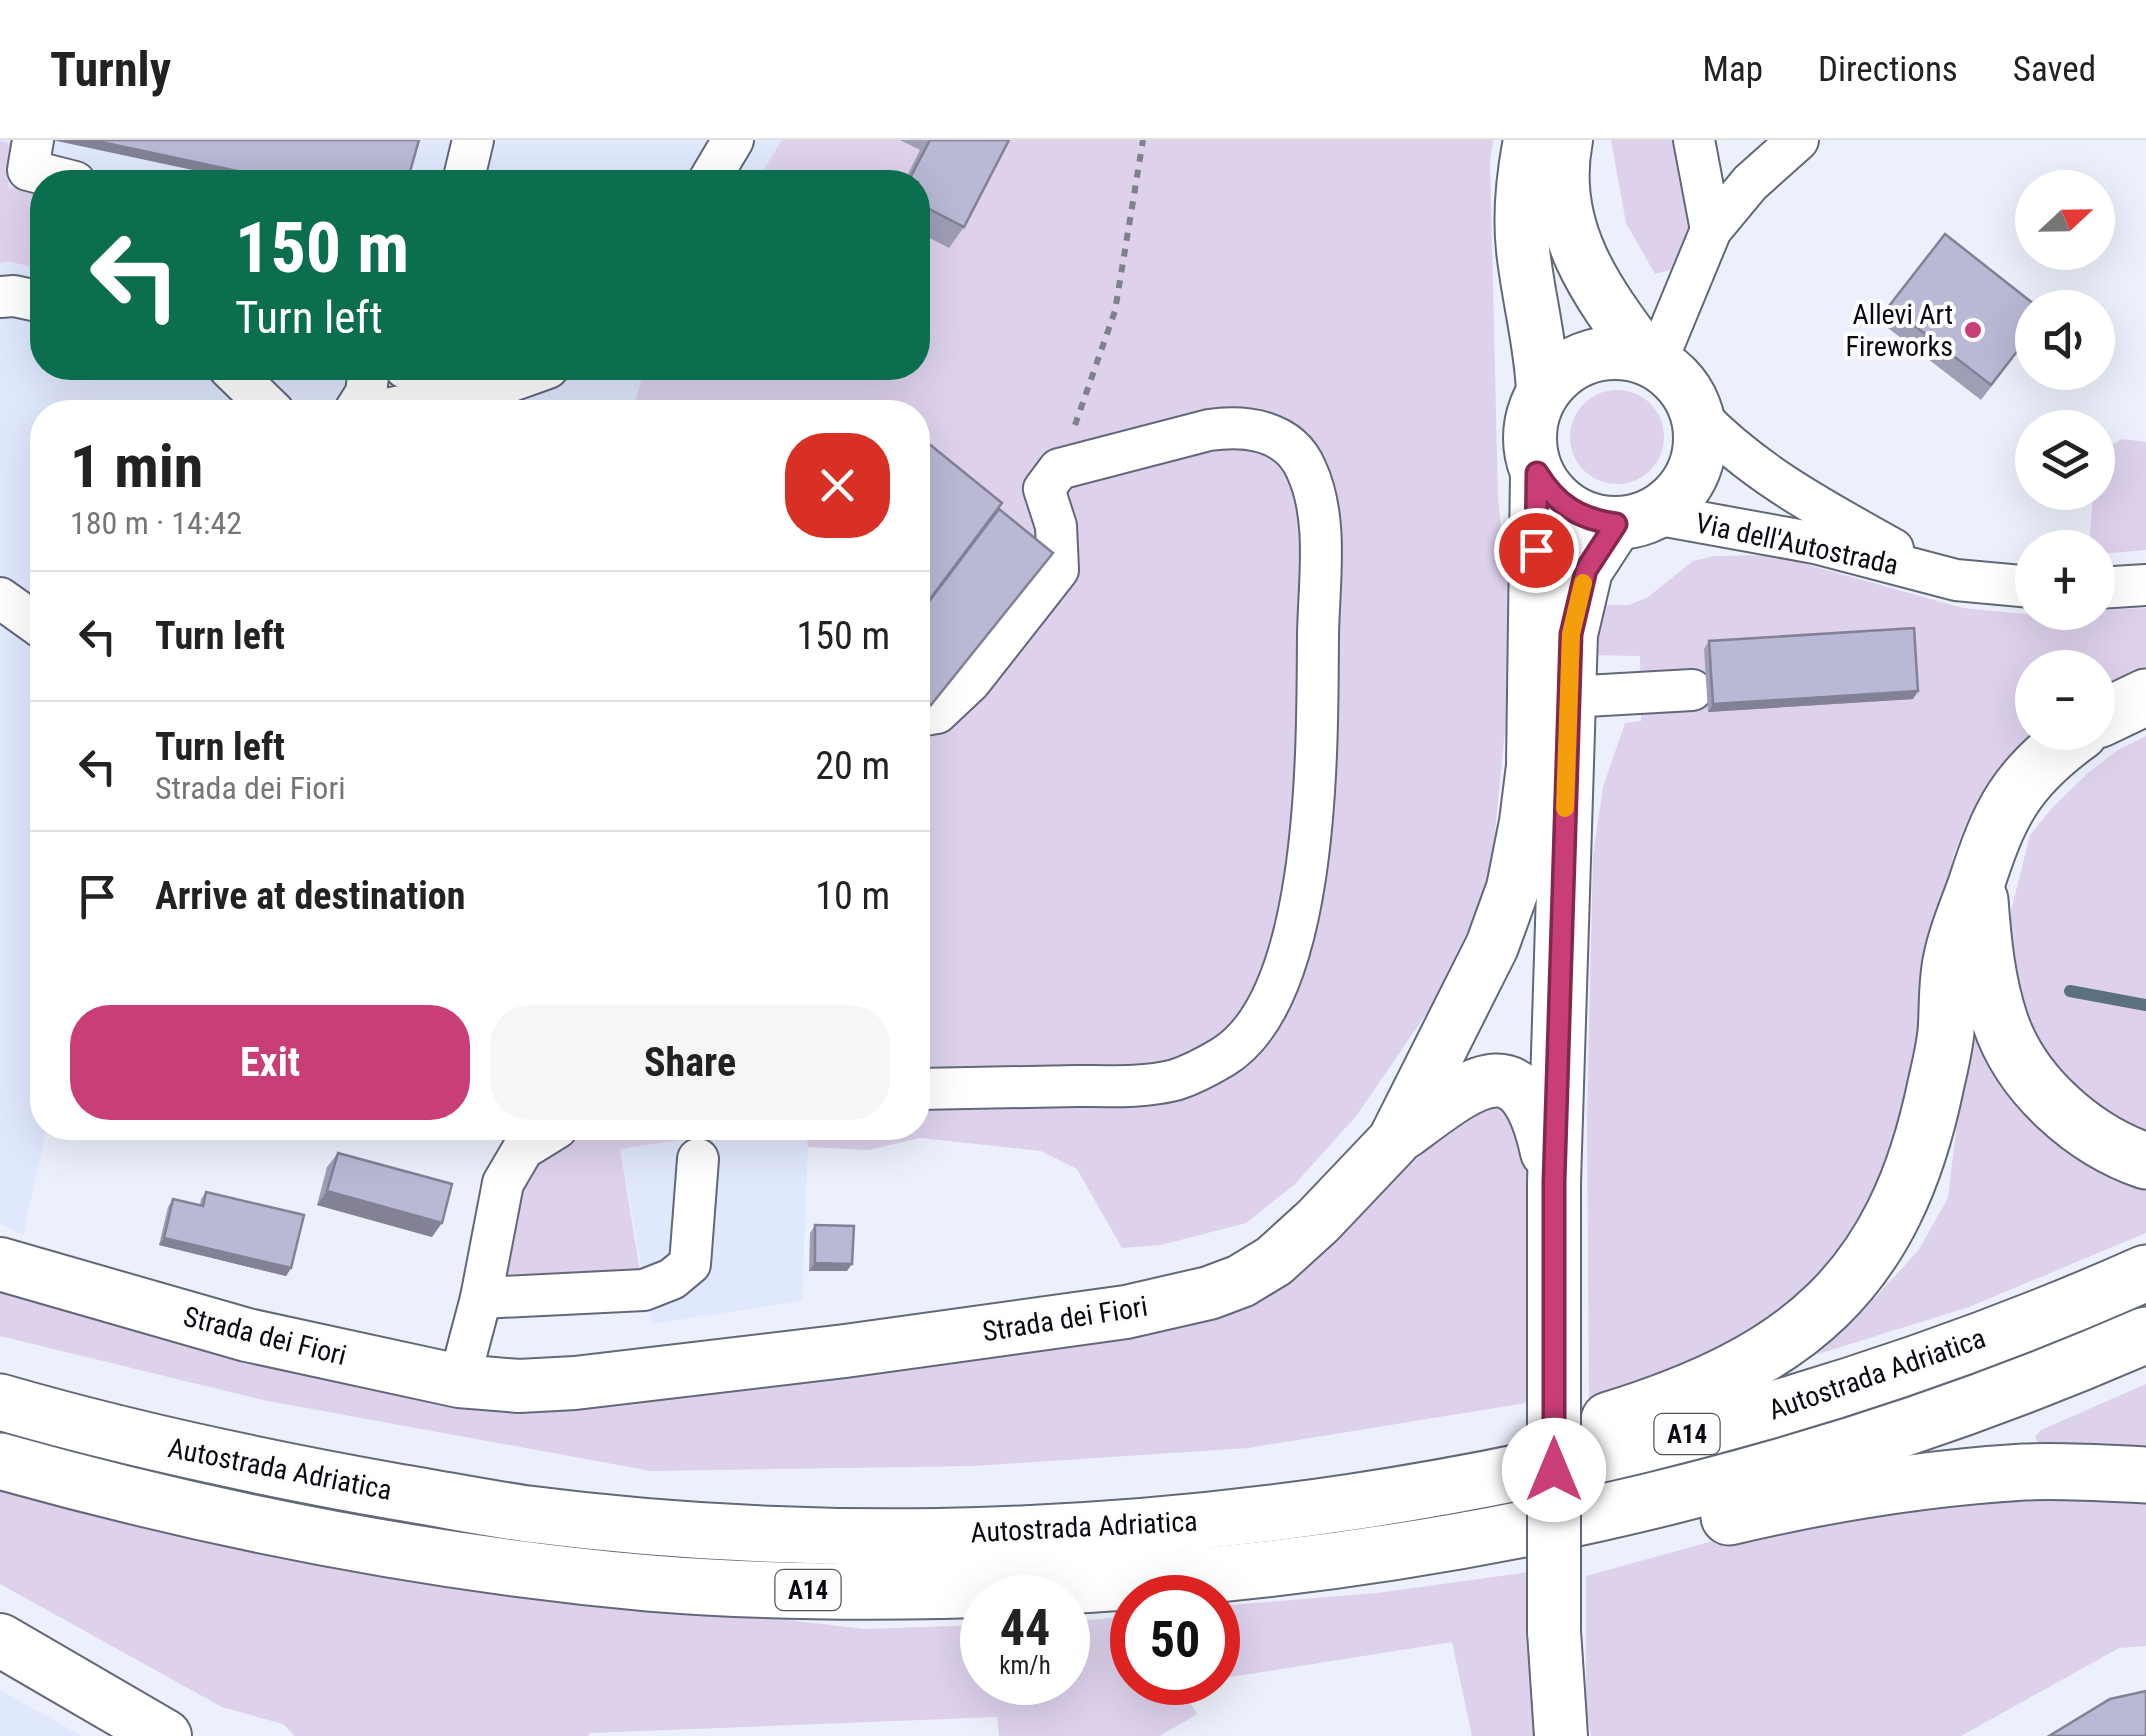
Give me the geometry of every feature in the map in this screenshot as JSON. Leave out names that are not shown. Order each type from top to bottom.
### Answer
[{"type":"highway","points":[[2115,712],[2146,697]]},
{"type":"highway","points":[[1209,1520],[1357,1468],[1499,1445],[1598,1423],[1656,1405],[1715,1382],[1772,1352],[1808,1324],[1844,1290],[1874,1248],[1904,1193],[1936,1087],[1946,1034],[1951,959],[1978,876],[2000,819],[2022,782],[2059,750]]},
{"type":"highway","points":[[1978,876],[1984,956],[2000,1024],[2018,1057],[2035,1082],[2080,1126],[2130,1156],[2146,1161]]},
{"type":"highway","name":"Autostrada Adriatica","points":[[0,1402],[116,1435],[260,1468],[524,1514],[620,1524],[887,1536],[1134,1526],[1209,1520],[1478,1481],[1694,1432],[1909,1366],[2146,1274]]},
{"type":"highway","name":"Autostrada Adriatica","points":[[1218,1575],[1467,1540],[1687,1492],[1825,1454],[1970,1405],[2146,1335]]},
{"type":"highway","name":"Autostrada Adriatica","points":[[0,1461],[140,1500],[284,1531],[400,1552],[655,1583],[876,1592],[1110,1583]]},
{"type":"highway","points":[[1240,1576],[1388,1586],[1471,1574],[1865,1488],[2028,1472],[2146,1474]]},
{"type":"main road","points":[[1530,140],[1521,204],[1522,246],[1542,356],[1543,390]]},
{"type":"main road","points":[[1561,1736],[1554,1630],[1554,1182],[1571,634],[1586,570],[1635,519],[1674,500],[1697,461],[1700,438],[1697,414],[1688,394],[1674,376],[1651,360],[1608,308],[1578,253],[1567,224],[1561,190],[1566,140]]},
{"type":"main road","points":[[1635,519],[1591,521],[1550,494],[1537,473],[1530,446],[1532,417],[1543,390],[1563,369],[1589,356],[1618,352],[1651,360]]},
{"type":"main road","name":"Strada dei Fiori","points":[[0,1264],[247,1336],[460,1381],[519,1386],[614,1379],[1126,1312],[1241,1281],[1274,1261],[1318,1222],[1394,1140],[1492,946],[1513,888],[1532,766],[1537,473]]},
{"type":"main road","points":[[1394,1140],[1468,1086],[1484,1081],[1502,1082],[1517,1088],[1535,1107],[1554,1182]]},
{"type":"main road","points":[[0,1640],[165,1736]]},
{"type":"street","points":[[30,171],[33,140]]},
{"type":"street","points":[[466,170],[473,140]]},
{"type":"street","points":[[715,170],[734,140]]},
{"type":"street","points":[[1694,140],[1711,230]]},
{"type":"street","points":[[1651,360],[1711,230],[1750,182],[1798,140]]},
{"type":"street","points":[[0,298],[30,299]]},
{"type":"street","points":[[241,380],[262,400]]},
{"type":"street","points":[[451,380],[490,390]]},
{"type":"street","points":[[436,400],[490,390],[515,380]]},
{"type":"street","name":"Via dell'Autostrada","points":[[1697,414],[1726,444],[1798,496],[1940,576]]},
{"type":"street","points":[[930,714],[937,713],[970,682],[1058,570],[1056,526],[1044,489],[1060,469],[1234,426],[1259,430],[1285,441],[1306,467],[1319,513],[1316,763],[1301,902],[1279,980],[1261,1017],[1226,1056],[1174,1080],[1127,1085],[930,1089]]},
{"type":"street","name":"Via dell'Autostrada","points":[[1635,519],[1814,543],[1940,576],[2015,586]]},
{"type":"street","points":[[2115,587],[2146,586]]},
{"type":"street","points":[[0,598],[30,619]]},
{"type":"street","points":[[1568,697],[1692,690]]},
{"type":"street","points":[[460,1381],[503,1182],[523,1149],[538,1140]]},
{"type":"street","points":[[481,1298],[644,1290],[672,1279],[690,1264],[698,1159]]},
{"type":"path","points":[[1060,469],[1115,311],[1143,140]]},
{"type":"shaded area","points":[[0,140],[782,140],[763,170],[30,170],[30,380],[641,380],[636,400],[30,400],[30,1140],[44,1140],[23,1235],[0,1224]]},
{"type":"shaded area","points":[[782,140],[1493,140],[1490,161],[1498,497],[1507,587],[1510,680],[1490,883],[1435,1001],[1357,1115],[1295,1184],[1246,1223],[1161,1245],[1122,1248],[1077,1169],[1041,1151],[930,1139],[930,400],[636,400],[641,380],[930,380],[930,170],[763,170]]},
{"type":"shaded area","points":[[1611,140],[1676,140],[1693,226],[1670,270],[1655,274],[1626,223]]},
{"type":"shaded area","points":[[0,141],[13,144],[8,187],[30,192],[30,267],[9,261],[0,263]]},
{"type":"shaded area","points":[[1617,390],[1635,394],[1650,404],[1660,419],[1664,437],[1660,455],[1650,470],[1635,480],[1617,484],[1599,480],[1584,470],[1574,455],[1570,437],[1574,419],[1584,404],[1599,394]]},
{"type":"shaded area","points":[[2122,439],[2146,442],[2146,550],[2115,553],[2115,530],[2090,530],[2092,510],[2115,510],[2115,443]]},
{"type":"shaded area","points":[[1773,555],[1963,608],[2015,613],[2015,630],[2115,630],[2115,610],[2146,608],[2146,667],[2115,681],[2115,650],[2015,650],[2017,750],[1999,767],[1966,824],[1953,856],[1932,994],[1871,1224],[1775,1326],[1589,1412],[1587,1116],[1593,856],[1603,787],[1625,723],[1641,721],[1640,656],[1590,655],[1592,605],[1629,605],[1648,597],[1693,561],[1715,556]]},
{"type":"shaded area","points":[[2146,736],[2146,1142],[2072,1099],[2018,1006],[2007,943],[2030,835],[2088,773],[2118,750]]},
{"type":"shaded area","points":[[1978,1035],[2138,1186],[2146,1189],[2146,1233],[1969,1307],[1802,1359],[1868,1305],[1918,1251],[1948,1198],[1967,1040]]},
{"type":"shaded area","points":[[1473,1093],[1532,1115],[1526,1403],[1248,1448],[974,1466],[651,1471],[263,1400],[0,1336],[0,1270],[526,1394],[1208,1305]]},
{"type":"shaded area","points":[[522,1140],[680,1140],[620,1149],[640,1271],[500,1275]]},
{"type":"shaded area","points":[[680,1140],[807,1140],[802,1301],[652,1324],[620,1149]]},
{"type":"shaded area","points":[[807,1140],[912,1140],[869,1150],[808,1147]]},
{"type":"shaded area","points":[[2146,1384],[2146,1453],[2044,1455],[2035,1437],[2041,1430]]},
{"type":"shaded area","points":[[0,1485],[307,1564],[865,1629],[960,1626],[960,1705],[1090,1705],[1090,1620],[1110,1618],[1110,1705],[1192,1705],[1197,1714],[1160,1736],[999,1736],[997,1717],[588,1736],[295,1736],[283,1724],[222,1707],[0,1584]]},
{"type":"shaded area","points":[[2146,1490],[2146,1646],[2119,1648],[1961,1736],[1591,1736],[1586,1706],[1586,1576],[1742,1533],[1845,1510]]},
{"type":"shaded area","points":[[1529,1572],[1550,1736],[1472,1736],[1452,1642],[1240,1676],[1240,1604],[1377,1593]]},
{"type":"shaded area","points":[[0,1690],[82,1736],[0,1736]]},
{"type":"building","points":[[92,140],[419,140],[410,170],[233,170]]},
{"type":"building","points":[[930,140],[1009,140],[964,227],[930,209],[930,170],[914,170]]},
{"type":"building","points":[[1945,234],[2016,290],[2015,354],[1991,385],[1889,306]]},
{"type":"building","points":[[930,445],[1002,503],[930,599]]},
{"type":"building","points":[[999,509],[1053,553],[931,705],[930,600]]},
{"type":"building","points":[[1914,628],[1918,691],[1713,704],[1709,641]]},
{"type":"building","points":[[338,1153],[452,1184],[442,1223],[327,1191]]},
{"type":"building","points":[[206,1192],[304,1215],[291,1268],[164,1238],[173,1199],[203,1206]]},
{"type":"building","points":[[815,1225],[854,1226],[852,1264],[815,1263]]},
{"type":"building","points":[[2146,1691],[2146,1736],[2049,1736],[2110,1699]]},
{"type":"waterway","points":[[2070,991],[2146,1005]]},
{"type":"slow traffic","points":[[1565,808],[1571,634],[1583,583]]},
{"type":"place","name":"Allevi Art Fireworks","points":[[1973,330]]},
{"type":"route","points":[[1536,550],[1537,473],[1550,494],[1569,510],[1591,521],[1616,524],[1586,570],[1571,634],[1554,1182],[1554,1470]]}]
